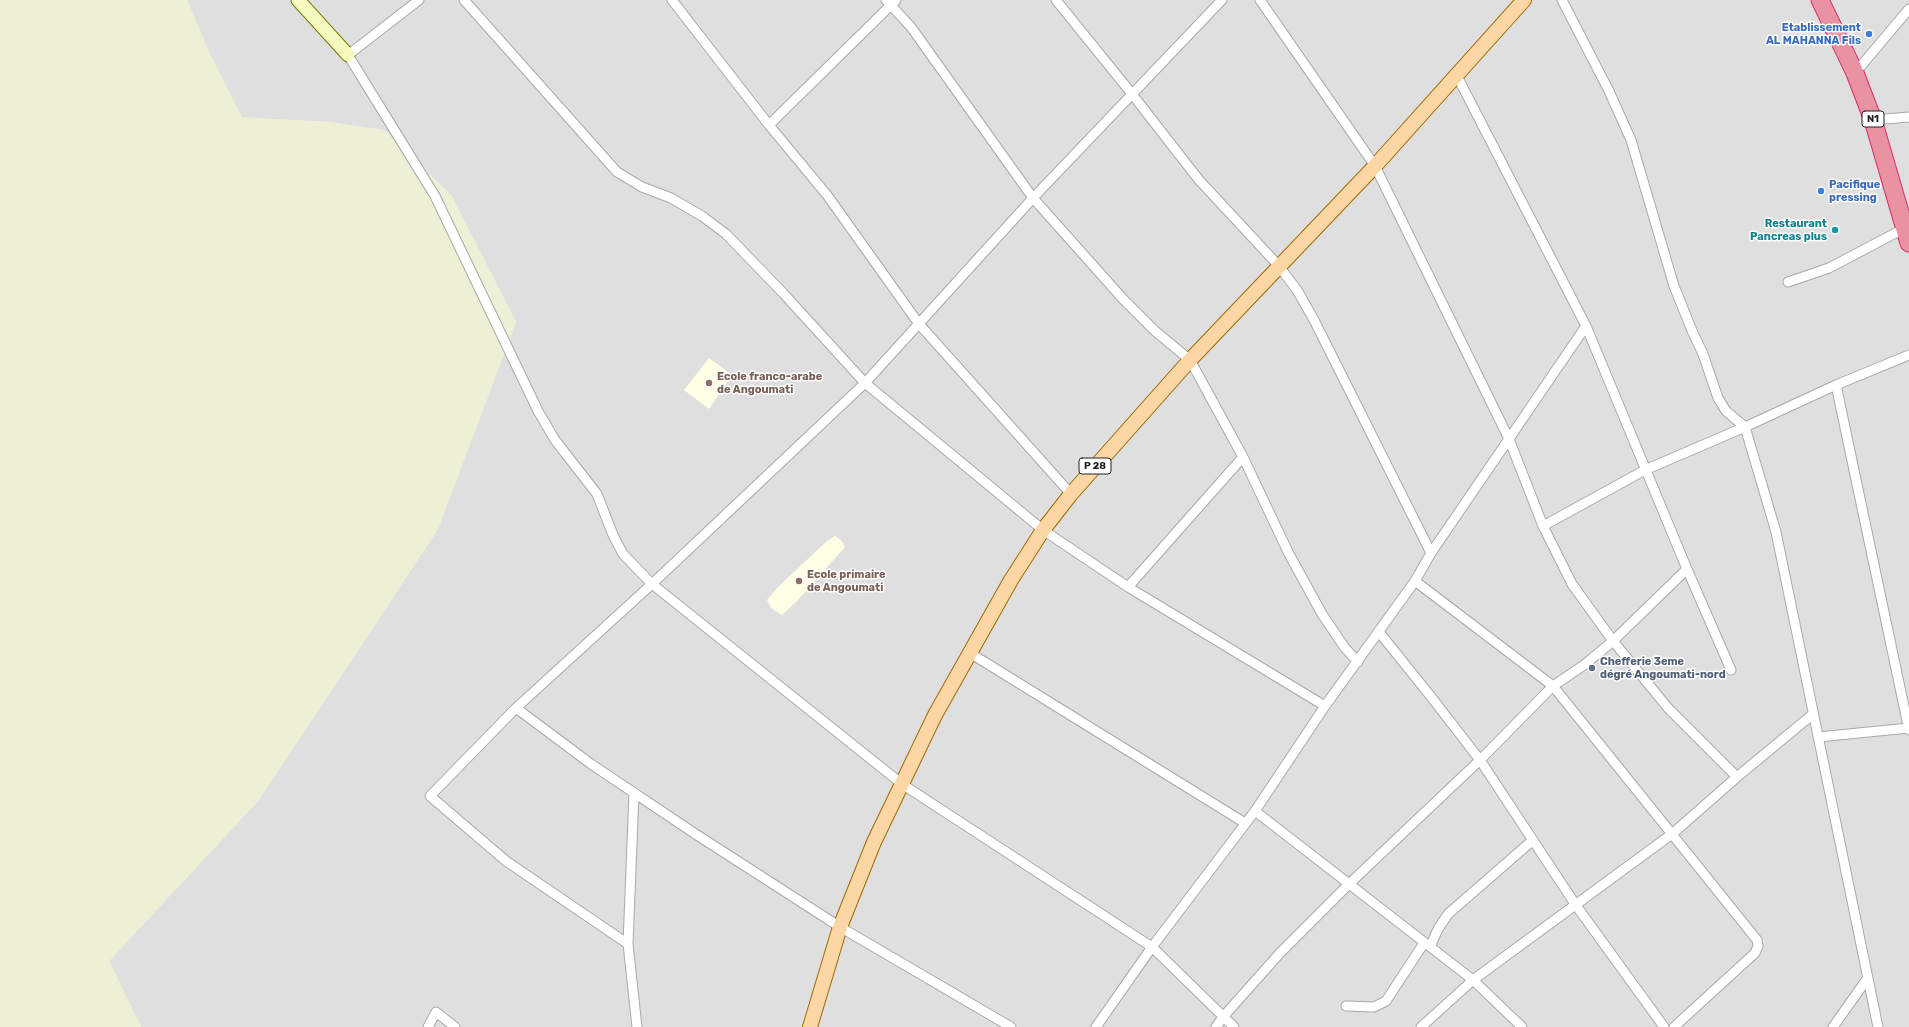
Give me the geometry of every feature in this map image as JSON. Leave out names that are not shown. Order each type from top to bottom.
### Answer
[{"type":"highway","name":"N1","points":[[1820,0],[1855,74],[1873,120],[1907,235]]},
{"type":"main road","name":"P 28","points":[[810,1027],[840,927],[874,842],[935,715],[1010,580],[1043,530],[1071,494],[1190,360],[1278,265],[1375,166],[1524,0]]},
{"type":"street","points":[[298,0],[348,55],[435,196],[538,411],[555,440],[597,494],[613,535],[623,554],[652,584],[902,784],[1152,947],[1234,1027]]},
{"type":"street","points":[[348,55],[419,0]]},
{"type":"street","points":[[464,0],[617,172],[642,187],[671,198],[702,216],[726,234],[865,383],[1043,530],[1128,587],[1325,706]]},
{"type":"street","points":[[672,0],[769,126],[827,196],[919,324],[1071,494]]},
{"type":"street","points":[[1056,0],[1199,180],[1278,265],[1297,290],[1314,320],[1431,553]]},
{"type":"street","points":[[628,944],[506,861],[430,796],[516,708],[652,584],[865,383],[1033,198],[1222,0]]},
{"type":"street","points":[[1260,0],[1375,166],[1510,439],[1543,526],[1572,584],[1613,641],[1668,708],[1736,777]]},
{"type":"street","points":[[1562,0],[1609,91],[1631,140],[1674,286],[1703,354],[1718,398],[1726,411],[1745,427],[1776,532],[1878,1027]]},
{"type":"street","points":[[769,126],[891,2],[911,27],[1033,198],[1123,299],[1155,331],[1190,360],[1243,457],[1289,554],[1322,614],[1345,648],[1358,662]]},
{"type":"street","points":[[1855,74],[1909,8]]},
{"type":"street","points":[[1456,74],[1586,326],[1645,470],[1731,670]]},
{"type":"street","points":[[1873,120],[1909,117]]},
{"type":"street","points":[[1788,282],[1829,268],[1907,235]]},
{"type":"street","points":[[1096,1027],[1152,947],[1255,811],[1325,706],[1415,581],[1431,553],[1586,326]]},
{"type":"street","points":[[1543,526],[1645,470],[1745,427],[1836,384],[1909,355]]},
{"type":"street","points":[[1818,738],[1909,729],[1836,384]]},
{"type":"street","points":[[1128,587],[1243,457]]},
{"type":"street","points":[[1216,1027],[1223,1017],[1280,953],[1349,884],[1480,760],[1553,686],[1584,665],[1613,641],[1687,569]]},
{"type":"street","points":[[1415,581],[1553,686],[1757,940],[1758,946],[1755,953],[1674,1027]]},
{"type":"street","points":[[1379,632],[1480,760],[1575,904],[1664,1027]]},
{"type":"street","points":[[970,653],[1245,823]]},
{"type":"street","points":[[516,708],[591,764],[840,927],[1011,1027]]},
{"type":"street","points":[[1421,1027],[1473,980],[1672,834],[1736,777],[1813,714]]},
{"type":"street","points":[[634,793],[628,944],[637,1027]]},
{"type":"street","points":[[1255,811],[1473,980],[1522,1027]]},
{"type":"street","points":[[1346,1006],[1374,1007],[1386,1001],[1448,914],[1533,840]]},
{"type":"street","points":[[1833,1027],[1867,979]]},
{"type":"street","points":[[428,1027],[436,1012],[455,1027]]},
{"type":"shaded area","points":[[0,0],[187,0],[209,52],[242,117],[329,122],[384,130],[451,195],[516,322],[438,529],[259,800],[109,961],[141,1027],[0,1027]]},
{"type":"shaded area","points":[[187,0],[1909,0],[1909,1027],[141,1027],[109,961],[259,800],[438,529],[516,322],[451,195],[383,130],[329,122],[242,118],[209,52]]},
{"type":"shaded area","name":"Ecole franco-arabe de Angoumati","points":[[709,358],[732,375],[709,409],[684,390]]},
{"type":"shaded area","name":"Ecole primaire de Angoumati","points":[[835,536],[841,540],[845,547],[798,600],[782,615],[771,608],[767,600],[777,588],[827,541]]},
{"type":"place","name":"Etablissement AL MAHANNA Fils","points":[[1869,34]]},
{"type":"place","name":"Pacifique pressing","points":[[1821,191]]},
{"type":"place","name":"Restaurant Pancreas plus","points":[[1835,230]]},
{"type":"place","name":"Ecole franco-arabe de Angoumati","points":[[709,383]]},
{"type":"place","name":"Ecole primaire de Angoumati","points":[[799,581]]},
{"type":"place","name":"Chefferie 3eme dégré Angoumati-nord","points":[[1592,668]]}]
